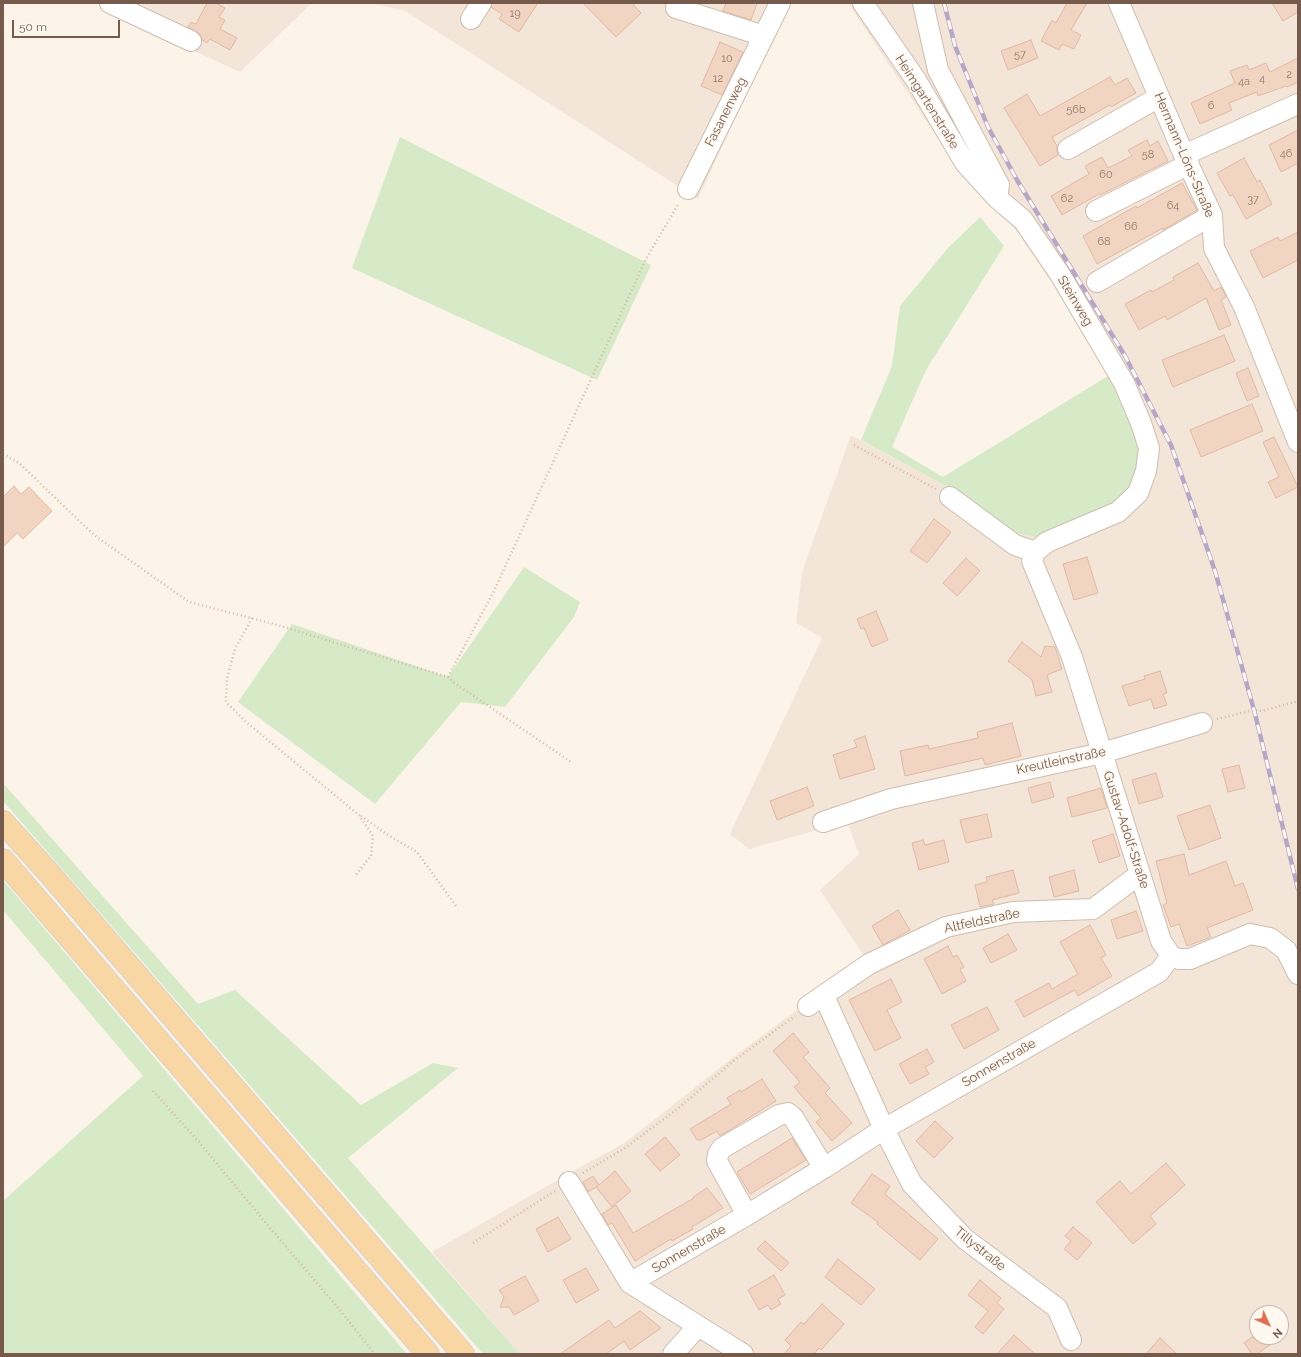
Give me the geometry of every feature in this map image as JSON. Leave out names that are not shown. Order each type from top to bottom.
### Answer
[{"type":"main road","points":[[3,822],[83,912],[463,1354]]},
{"type":"main road","points":[[3,860],[428,1354]]},
{"type":"street","points":[[110,3],[190,41]]},
{"type":"street","points":[[471,20],[481,3]]},
{"type":"street","name":"Fasanenweg","points":[[688,189],[780,3]]},
{"type":"street","name":"Heimgartenstraße","points":[[862,3],[916,80],[965,163],[996,198]]},
{"type":"street","points":[[923,3],[938,70],[999,185],[996,198]]},
{"type":"street","name":"Hermann-Löns-Straße","points":[[1119,3],[1186,160],[1212,215],[1214,248],[1244,307],[1298,442]]},
{"type":"street","points":[[676,8],[764,36]]},
{"type":"street","points":[[916,80],[938,70]]},
{"type":"street","points":[[1068,149],[1160,97]]},
{"type":"street","points":[[1096,211],[1186,160],[1298,104]]},
{"type":"street","name":"Steinweg","points":[[996,198],[1023,220],[1061,276],[1124,383],[1141,423],[1149,448],[1146,471],[1138,493],[1118,512],[1047,542],[1033,557]]},
{"type":"street","points":[[1098,282],[1212,215]]},
{"type":"street","points":[[950,497],[1033,557]]},
{"type":"street","name":"Gustav-Adolf-Straße","points":[[1033,557],[1072,657],[1161,941],[1171,956]]},
{"type":"street","name":"Kreutleinstraße","points":[[823,822],[891,799],[1102,753],[1202,723]]},
{"type":"street","name":"Altfeldstraße","points":[[816,1001],[868,964],[946,926],[1013,912],[1093,909],[1140,874]]},
{"type":"street","points":[[1171,956],[1180,959],[1190,959],[1250,934],[1270,938],[1286,950],[1298,974]]},
{"type":"street","name":"Sonnenstraße","points":[[630,1283],[747,1215],[884,1129],[1159,972],[1171,956]]},
{"type":"street","name":"Tillystraße","points":[[816,1001],[912,1184],[965,1239],[1057,1308],[1071,1340]]},
{"type":"street","points":[[747,1215],[717,1162],[718,1154],[722,1148],[779,1115],[788,1113],[794,1116],[824,1168]]},
{"type":"street","points":[[569,1182],[630,1283],[743,1354]]},
{"type":"street","points":[[673,1354],[698,1326]]},
{"type":"path","points":[[448,677],[494,591],[646,259],[688,189]]},
{"type":"path","points":[[854,445],[950,497]]},
{"type":"path","points":[[3,454],[19,463],[94,535],[189,602],[252,618],[448,677],[453,682],[571,762]]},
{"type":"path","points":[[252,618],[234,649],[227,678],[226,702],[246,722],[359,815],[388,835],[417,852],[456,906]]},
{"type":"path","points":[[1202,723],[1254,710],[1262,711],[1298,700]]},
{"type":"path","points":[[356,876],[370,856],[373,836],[359,815]]},
{"type":"path","points":[[473,1242],[625,1148],[680,1107],[732,1062],[816,1001]]},
{"type":"path","points":[[153,1091],[198,1141],[375,1354]]},
{"type":"shaded area","points":[[123,3],[312,3],[240,72],[118,16]]},
{"type":"shaded area","points":[[371,3],[789,3],[698,199],[405,11]]},
{"type":"shaded area","points":[[848,3],[1298,3],[1298,1354],[520,1354],[432,1252],[623,1144],[732,1058],[866,959],[820,890],[859,854],[847,822],[749,849],[730,834],[822,638],[796,623],[802,572],[851,435],[957,492],[1123,403],[1040,258],[993,204],[956,166]]},
{"type":"green space","points":[[400,137],[651,265],[597,380],[352,268]]},
{"type":"green space","points":[[980,217],[1004,246],[926,370],[892,447],[943,477],[1108,376],[1123,403],[1141,449],[1133,488],[1115,505],[1042,538],[1011,532],[957,492],[861,440],[892,366],[900,306],[947,249]]},
{"type":"green space","points":[[524,567],[580,602],[574,617],[505,707],[461,702],[375,804],[238,702],[292,624],[448,677]]},
{"type":"green space","points":[[3,783],[198,1004],[235,990],[361,1105],[433,1063],[458,1068],[348,1158],[520,1354],[483,1354],[3,801]]},
{"type":"green space","points":[[3,880],[407,1354],[3,1354],[3,1201],[143,1076],[3,910]]},
{"type":"building","points":[[207,3],[216,3],[225,8],[219,17],[225,20],[220,29],[237,38],[230,50],[210,39],[207,43],[202,40],[200,34],[188,27],[191,22],[196,24]]},
{"type":"building","points":[[492,3],[538,3],[519,32],[499,19],[502,14],[491,7]]},
{"type":"building","points":[[583,3],[632,3],[641,13],[616,37]]},
{"type":"building","points":[[726,3],[757,3],[751,20],[723,11]]},
{"type":"building","points":[[1067,3],[1087,3],[1071,30],[1081,35],[1074,49],[1062,44],[1059,50],[1041,41],[1052,20],[1056,23]]},
{"type":"building","points":[[1272,3],[1298,3],[1298,12],[1283,21]]},
{"type":"building","points":[[1031,40],[1038,58],[1008,70],[1001,51]]},
{"type":"building","points":[[720,42],[743,52],[722,95],[701,86]]},
{"type":"building","points":[[1298,58],[1298,82],[1258,96],[1257,92],[1229,103],[1232,110],[1200,124],[1191,103],[1235,83],[1230,71],[1247,65],[1249,70],[1266,63],[1270,72]]},
{"type":"building","points":[[1110,77],[1115,85],[1127,78],[1136,93],[1111,107],[1110,105],[1052,137],[1057,146],[1058,155],[1040,166],[1004,108],[1027,94],[1040,116]]},
{"type":"building","points":[[1298,130],[1298,163],[1281,172],[1269,145]]},
{"type":"building","points":[[1147,140],[1150,146],[1158,141],[1168,161],[1100,195],[1099,194],[1062,215],[1051,196],[1089,174],[1085,166],[1102,157],[1108,168],[1132,156],[1128,150]]},
{"type":"building","points":[[1244,158],[1257,182],[1260,180],[1272,204],[1246,219],[1233,195],[1230,196],[1217,173]]},
{"type":"building","points":[[1182,183],[1197,210],[1163,230],[1163,228],[1097,264],[1083,236],[1136,206],[1137,208]]},
{"type":"building","points":[[1298,232],[1298,260],[1263,278],[1250,251],[1278,237],[1280,241]]},
{"type":"building","points":[[1198,263],[1214,291],[1221,287],[1226,297],[1221,300],[1231,325],[1219,330],[1206,298],[1167,320],[1165,316],[1139,330],[1125,304],[1174,280],[1173,277]]},
{"type":"building","points":[[1224,335],[1235,361],[1173,387],[1162,360]]},
{"type":"building","points":[[1248,368],[1259,396],[1247,401],[1236,373]]},
{"type":"building","points":[[1252,404],[1263,431],[1201,457],[1190,430]]},
{"type":"building","points":[[1274,437],[1298,487],[1276,498],[1268,482],[1279,477],[1263,442]]},
{"type":"building","points":[[14,486],[21,494],[29,487],[52,511],[23,539],[17,533],[3,547],[3,497]]},
{"type":"building","points":[[934,519],[951,532],[927,563],[910,551]]},
{"type":"building","points":[[1087,557],[1098,593],[1074,600],[1063,564]]},
{"type":"building","points":[[966,558],[980,571],[957,596],[943,583]]},
{"type":"building","points":[[876,611],[888,640],[872,647],[864,628],[861,629],[857,619]]},
{"type":"building","points":[[1022,642],[1041,657],[1045,646],[1055,647],[1062,669],[1047,675],[1052,692],[1036,696],[1032,680],[1008,661]]},
{"type":"building","points":[[1160,671],[1167,693],[1163,694],[1167,705],[1154,709],[1151,699],[1129,706],[1122,686],[1145,679],[1144,676]]},
{"type":"building","points":[[1012,723],[1021,756],[985,765],[983,758],[905,776],[900,751],[928,745],[929,749],[978,738],[977,732]]},
{"type":"building","points":[[865,736],[875,769],[840,779],[833,755],[857,747],[854,740]]},
{"type":"building","points":[[1239,765],[1245,788],[1228,792],[1222,769]]},
{"type":"building","points":[[1156,773],[1163,797],[1139,804],[1132,780]]},
{"type":"building","points":[[1050,782],[1054,797],[1032,803],[1028,788]]},
{"type":"building","points":[[807,787],[814,806],[777,820],[770,801]]},
{"type":"building","points":[[1101,788],[1107,808],[1072,817],[1067,798]]},
{"type":"building","points":[[1210,805],[1221,838],[1189,850],[1177,816]]},
{"type":"building","points":[[987,814],[992,837],[966,843],[960,820]]},
{"type":"building","points":[[1113,834],[1120,856],[1099,863],[1092,841]]},
{"type":"building","points":[[923,840],[925,845],[944,840],[949,862],[919,870],[912,843]]},
{"type":"building","points":[[1184,854],[1189,875],[1226,861],[1235,886],[1243,883],[1253,910],[1207,928],[1211,937],[1187,946],[1179,924],[1171,927],[1163,905],[1167,903],[1156,861]]},
{"type":"building","points":[[1013,870],[1019,893],[992,900],[994,904],[980,907],[975,885],[987,882],[986,877]]},
{"type":"building","points":[[1074,870],[1079,891],[1054,897],[1049,877]]},
{"type":"building","points":[[898,910],[910,930],[883,945],[872,926]]},
{"type":"building","points":[[1136,911],[1143,931],[1117,939],[1111,920]]},
{"type":"building","points":[[1090,925],[1106,955],[1101,958],[1112,976],[1078,996],[1075,990],[1024,1017],[1015,1001],[1049,983],[1052,989],[1078,974],[1060,942]]},
{"type":"building","points":[[1008,934],[1017,950],[991,963],[983,948]]},
{"type":"building","points":[[948,946],[953,957],[957,955],[964,967],[960,969],[966,981],[942,994],[924,959]]},
{"type":"building","points":[[891,979],[902,1002],[887,1010],[901,1038],[875,1051],[849,1000]]},
{"type":"building","points":[[987,1007],[999,1030],[964,1049],[951,1025]]},
{"type":"building","points":[[793,1033],[809,1052],[803,1057],[830,1088],[825,1093],[852,1123],[832,1141],[816,1122],[821,1118],[794,1087],[800,1082],[773,1051]]},
{"type":"building","points":[[927,1049],[934,1062],[925,1067],[929,1074],[910,1084],[899,1064]]},
{"type":"building","points":[[762,1079],[776,1101],[720,1136],[717,1131],[701,1140],[697,1140],[690,1129],[731,1104],[727,1098],[740,1090],[741,1092]]},
{"type":"building","points":[[935,1121],[953,1138],[934,1158],[916,1141]]},
{"type":"building","points":[[665,1137],[680,1155],[660,1171],[645,1154]]},
{"type":"building","points":[[792,1138],[806,1160],[750,1194],[737,1172]]},
{"type":"building","points":[[1166,1163],[1185,1185],[1150,1216],[1156,1224],[1133,1244],[1096,1202],[1120,1181],[1131,1194]]},
{"type":"building","points":[[615,1171],[631,1191],[612,1207],[596,1187],[588,1192],[583,1182],[593,1176],[599,1185]]},
{"type":"building","points":[[872,1174],[890,1186],[885,1194],[938,1239],[920,1260],[877,1224],[878,1222],[851,1203]]},
{"type":"building","points":[[707,1188],[723,1208],[692,1227],[693,1229],[672,1241],[671,1239],[635,1261],[612,1223],[608,1225],[602,1214],[616,1205],[633,1233],[694,1198],[693,1197]]},
{"type":"building","points":[[558,1217],[571,1239],[548,1252],[536,1229]]},
{"type":"building","points":[[1073,1227],[1092,1243],[1077,1260],[1064,1249],[1071,1241],[1065,1236]]},
{"type":"building","points":[[765,1241],[789,1263],[781,1271],[757,1249]]},
{"type":"building","points":[[838,1259],[875,1289],[861,1305],[825,1277]]},
{"type":"building","points":[[586,1268],[599,1290],[576,1303],[563,1280]]},
{"type":"building","points":[[774,1275],[785,1295],[778,1299],[781,1304],[771,1310],[768,1305],[759,1310],[748,1290]]},
{"type":"building","points":[[525,1276],[539,1301],[514,1315],[509,1307],[500,1307],[504,1297],[499,1290]]},
{"type":"building","points":[[980,1280],[1001,1298],[997,1303],[1004,1309],[983,1334],[975,1327],[988,1311],[968,1295]]},
{"type":"building","points":[[822,1304],[844,1324],[821,1350],[819,1348],[814,1354],[784,1354],[791,1346],[785,1340],[801,1322],[804,1324]]},
{"type":"building","points":[[640,1311],[661,1328],[630,1350],[624,1341],[606,1354],[560,1354],[609,1320],[615,1328]]},
{"type":"building","points":[[1014,1335],[1035,1354],[997,1354]]},
{"type":"building","points":[[1160,1338],[1177,1354],[1146,1354]]},
{"type":"building","points":[[1249,1339],[1249,1345],[1270,1345],[1257,1354],[1252,1354],[1244,1343]]},
{"type":"railway","points":[[944,3],[955,46],[988,127],[1017,180],[1125,356],[1171,445],[1215,571],[1254,710],[1298,889]]}]
